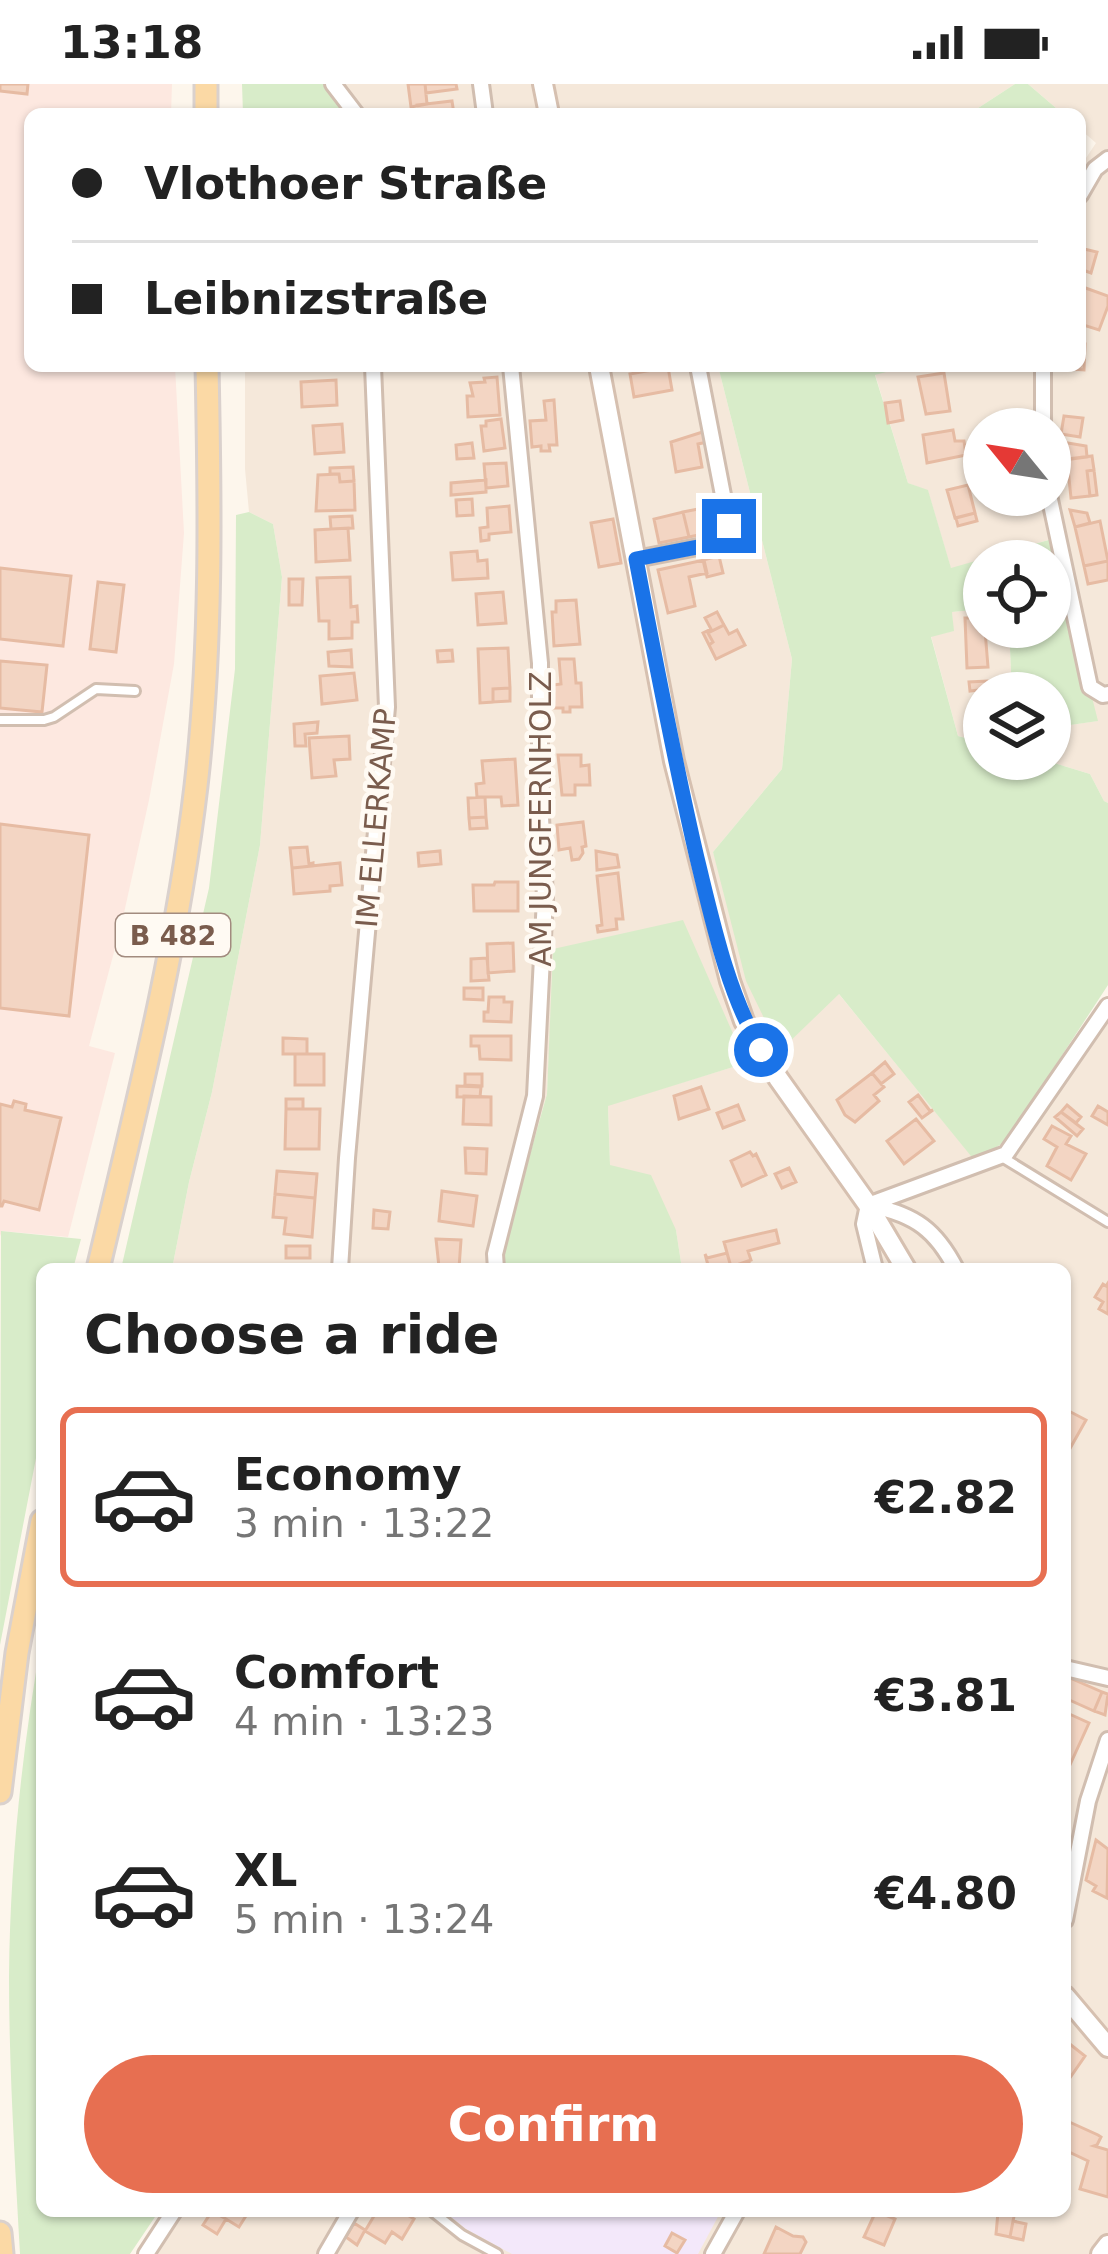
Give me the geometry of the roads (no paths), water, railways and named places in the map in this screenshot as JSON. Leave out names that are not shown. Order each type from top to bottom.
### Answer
[{"type":"main road","name":"B 482","points":[[99,1263],[176,923],[196,785],[206,673],[207,372]]},
{"type":"main road","points":[[0,1792],[17,1653],[36,1552]]},
{"type":"main road","points":[[0,2233],[2,2254]]},
{"type":"street","points":[[333,84],[351,108]]},
{"type":"street","points":[[1086,185],[1095,169],[1108,160]]},
{"type":"street","name":"IM ELLERKAMP","points":[[340,1263],[387,707],[373,372]]},
{"type":"street","name":"AM JUNGFERNHOLZ","points":[[496,1263],[535,1096],[544,898],[540,663],[512,372]]},
{"type":"street","points":[[599,372],[674,761],[730,981],[744,1021],[778,1078],[868,1205],[902,1263]]},
{"type":"street","points":[[636,559],[713,544],[729,526],[699,372]]},
{"type":"street","points":[[1043,372],[1043,408]]},
{"type":"street","points":[[1053,516],[1090,687],[1108,694]]},
{"type":"street","points":[[868,1205],[1001,1156],[1108,1006]]},
{"type":"street","points":[[868,1205],[864,1224],[874,1263]]},
{"type":"street","points":[[868,1205],[902,1212],[930,1232],[953,1263]]},
{"type":"street","points":[[1071,1669],[1108,1678]]},
{"type":"street","points":[[1071,1889],[1088,1801],[1108,1740]]},
{"type":"street","points":[[1071,2003],[1108,2047]]},
{"type":"street","points":[[146,2254],[170,2217]]},
{"type":"street","points":[[326,2254],[348,2217]]},
{"type":"street","points":[[713,2254],[734,2217]]},
{"type":"street","points":[[1101,2254],[1108,2245]]},
{"type":"lane","points":[[0,720],[54,717],[96,688],[135,691]]},
{"type":"lane","points":[[1001,1156],[1108,1222]]},
{"type":"lane","points":[[440,2217],[462,2236],[497,2254]]}]
